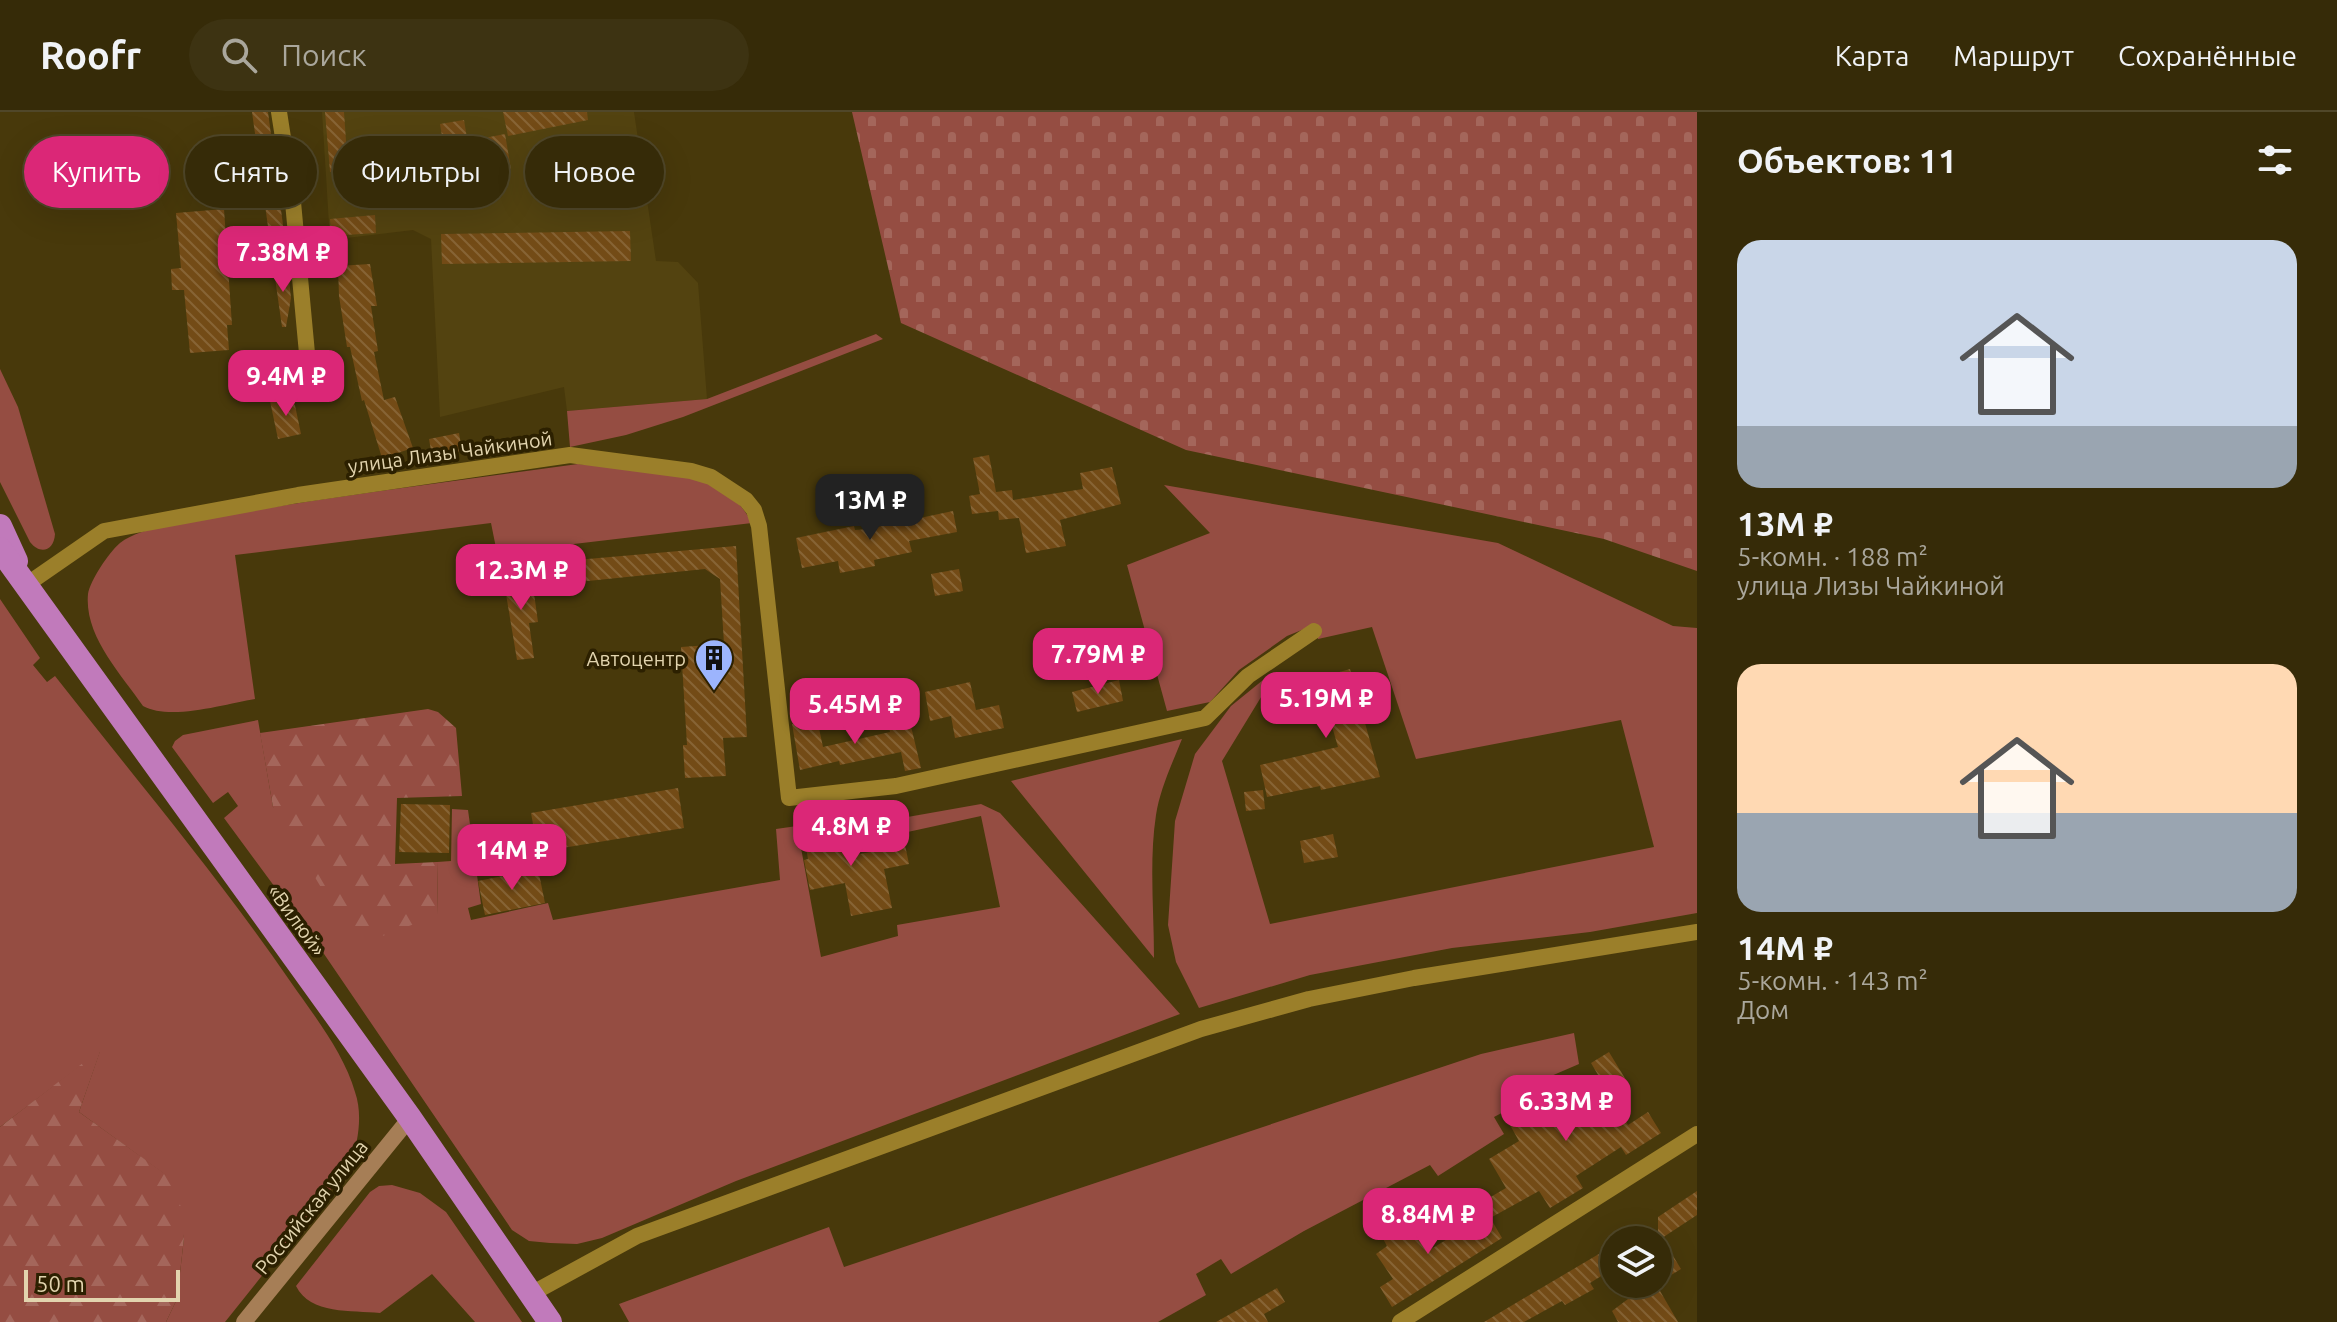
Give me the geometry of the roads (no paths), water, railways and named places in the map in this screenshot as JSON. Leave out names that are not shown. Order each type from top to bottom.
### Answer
[{"type":"highway","points":[[0,526],[26,585]]},
{"type":"highway","name":"«Вилюй»","points":[[0,549],[410,1118],[550,1322]]},
{"type":"street","points":[[279,112],[293,202],[309,375]]},
{"type":"street","name":"улица Лизы Чайкиной","points":[[26,585],[104,531],[298,495],[570,455],[691,471],[711,477],[746,500],[754,510],[759,526],[789,798],[896,786],[1205,718],[1248,676],[1314,631]]},
{"type":"street","points":[[531,1294],[637,1236],[1201,1029],[1309,999],[1414,978],[1697,932]]},
{"type":"street","name":"Российская улица","points":[[244,1322],[410,1118]]},
{"type":"street","points":[[1400,1322],[1697,1134]]},
{"type":"place","name":"Автоцентр","points":[[714,692]]}]
